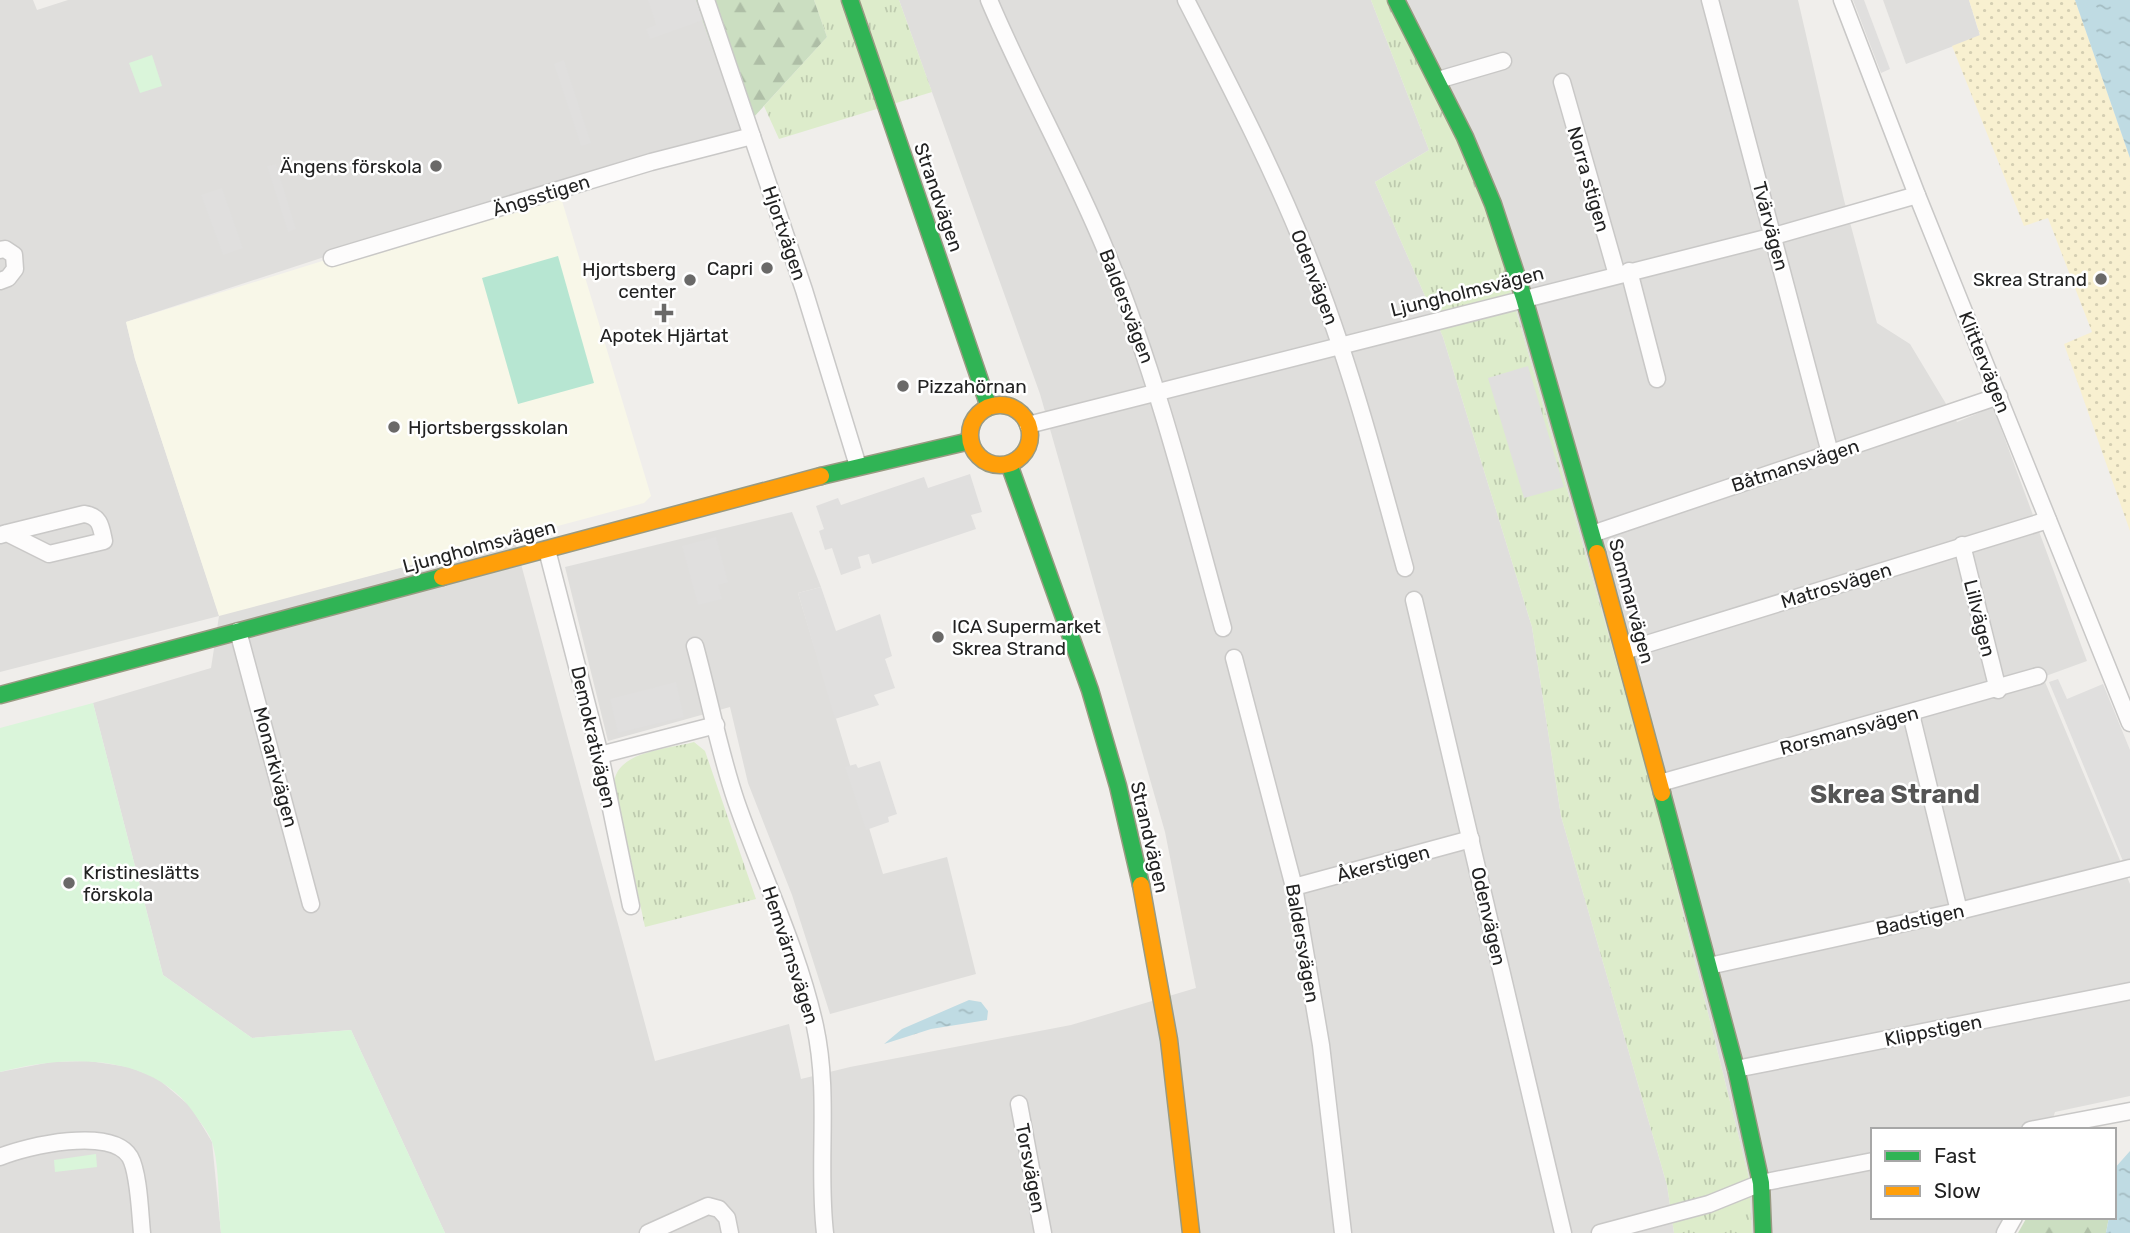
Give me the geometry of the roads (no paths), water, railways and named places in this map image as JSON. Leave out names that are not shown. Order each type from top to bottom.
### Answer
[{"type":"street","name":"Hjortvägen","points":[[706,0],[858,466]]},
{"type":"street","name":"Strandvägen","points":[[850,0],[989,407]]},
{"type":"street","name":"Baldersvägen","points":[[989,0],[1106,250],[1159,392],[1223,628]]},
{"type":"street","name":"Odenvägen","points":[[1186,0],[1255,133],[1307,254],[1341,344],[1405,568]]},
{"type":"street","name":"Sommarvägen","points":[[1396,0],[1438,80],[1493,204],[1524,298],[1592,534],[1736,1069],[1760,1183],[1763,1233]]},
{"type":"street","name":"Tvärvägen","points":[[1710,0],[1830,453]]},
{"type":"street","name":"Klittervägen","points":[[1843,0],[1917,195],[2130,723]]},
{"type":"street","points":[[1438,80],[1503,61]]},
{"type":"street","name":"Norra stigen","points":[[1562,82],[1657,379]]},
{"type":"street","name":"Ängsstigen","points":[[332,258],[752,136]]},
{"type":"street","name":"Ljungholmsvägen","points":[[1028,425],[1774,236],[1917,195]]},
{"type":"street","points":[[0,250],[5,249],[14,255],[15,270],[8,278],[0,281]]},
{"type":"street","name":"Båtmansvägen","points":[[1592,534],[1999,396]]},
{"type":"street","points":[[989,407],[1012,408],[1028,425],[1027,448],[1009,464],[985,461],[970,441],[972,424],[989,407]]},
{"type":"street","name":"Ljungholmsvägen","points":[[0,695],[858,466],[970,441]]},
{"type":"street","name":"Strandvägen","points":[[1009,464],[1081,662],[1135,852],[1174,1060],[1191,1233]]},
{"type":"street","points":[[84,514],[93,516],[100,522],[104,541],[48,554],[3,534],[84,514]]},
{"type":"street","name":"Matrosvägen","points":[[1624,651],[2048,520]]},
{"type":"street","name":"Lillvägen","points":[[1962,545],[1998,690]]},
{"type":"street","name":"Demokrativägen","points":[[547,550],[600,755],[631,906]]},
{"type":"street","name":"Odenvägen","points":[[1414,600],[1563,1233]]},
{"type":"street","name":"Monarkivägen","points":[[238,631],[312,904]]},
{"type":"street","name":"Hemvärnsvägen","points":[[695,646],[735,798],[800,971],[815,1024],[824,1082],[822,1191],[825,1233]]},
{"type":"street","name":"Baldersvägen","points":[[1234,658],[1294,887],[1321,1045],[1343,1233]]},
{"type":"street","name":"Rorsmansvägen","points":[[1660,783],[1998,690],[2038,676]]},
{"type":"street","points":[[1910,714],[1959,911]]},
{"type":"street","points":[[600,755],[716,725]]},
{"type":"street","name":"Åkerstigen","points":[[1294,887],[1472,839]]},
{"type":"street","name":"Badstigen","points":[[1709,966],[1959,911],[2130,868]]},
{"type":"street","name":"Klippstigen","points":[[1736,1069],[2130,991]]},
{"type":"street","name":"Torsvägen","points":[[1019,1104],[1043,1233]]},
{"type":"street","points":[[2059,1127],[2130,1111]]},
{"type":"street","points":[[0,1157],[63,1140],[92,1142],[119,1149],[132,1162],[142,1233]]},
{"type":"street","points":[[1600,1233],[1709,1204],[1760,1183],[1871,1161]]},
{"type":"street","points":[[648,1233],[708,1206],[719,1209],[727,1218],[730,1233]]},
{"type":"water","points":[[2075,0],[2130,0],[2130,158]]},
{"type":"water","points":[[969,1000],[981,1002],[988,1011],[987,1020],[931,1029],[884,1044],[902,1029]]},
{"type":"water","points":[[2130,1151],[2130,1233],[2106,1233],[2109,1219],[2116,1219],[2116,1167]]},
{"type":"place","name":"Ängens förskola","points":[[436,166]]},
{"type":"place","name":"Capri","points":[[767,268]]},
{"type":"place","name":"Skrea Strand","points":[[2101,279]]},
{"type":"place","name":"Hjortsberg center","points":[[690,280]]},
{"type":"place","name":"Apotek Hjärtat","points":[[664,313]]},
{"type":"place","name":"Pizzahörnan","points":[[903,386]]},
{"type":"place","name":"Hjortsbergsskolan","points":[[394,427]]},
{"type":"place","name":"ICA Supermarket Skrea Strand","points":[[938,637]]},
{"type":"place","name":"Kristineslätts förskola","points":[[69,883]]},
{"type":"district","name":"Skrea Strand","points":[[1895,794]]}]
